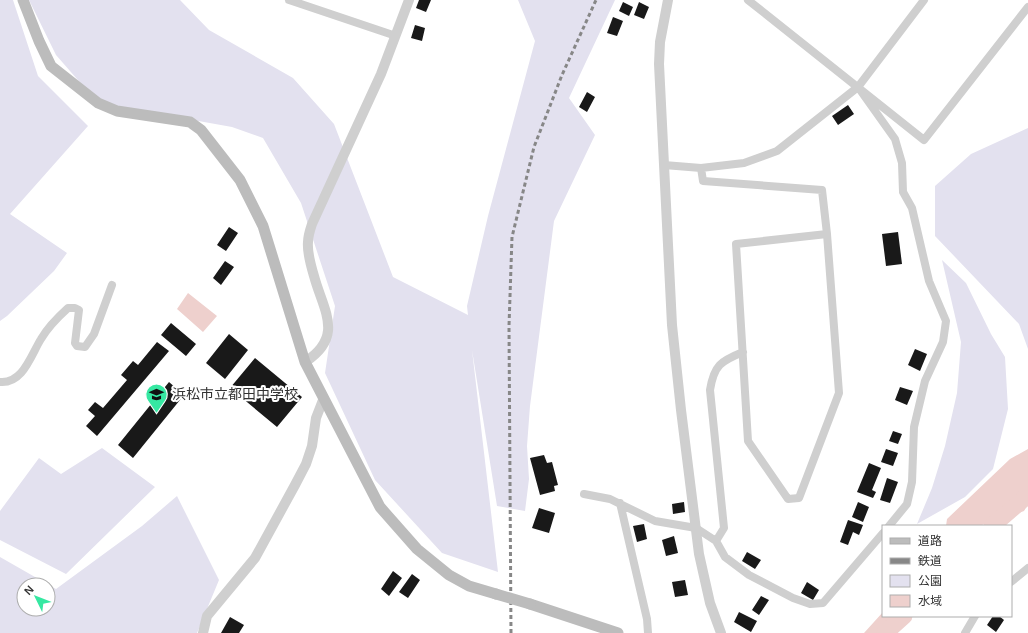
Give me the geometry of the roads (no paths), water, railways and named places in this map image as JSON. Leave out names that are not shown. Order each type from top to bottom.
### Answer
[{"type":"main road","points":[[23,0],[39,41],[51,66],[98,103],[117,111],[190,122],[200,130],[240,180],[263,226],[305,362],[323,400],[380,507],[417,549],[449,575],[469,586],[618,633]]},
{"type":"street","points":[[289,0],[396,36]]},
{"type":"street","points":[[305,362],[313,357],[324,345],[328,331],[328,316],[313,275],[308,243],[312,224],[381,74],[409,0]]},
{"type":"street","points":[[668,0],[660,42],[660,64],[672,325],[699,554],[710,603],[721,633]]},
{"type":"street","points":[[748,0],[924,140],[1028,7]]},
{"type":"street","points":[[664,165],[701,168],[744,163],[777,151],[858,87],[924,0]]},
{"type":"street","points":[[858,87],[895,139],[902,163],[902,192],[912,208],[929,281],[946,321],[943,342],[926,381],[914,427],[912,482],[907,504],[890,525]]},
{"type":"street","points":[[701,168],[703,181],[822,190],[827,234],[839,393],[799,498],[788,499],[748,441],[736,244],[827,234]]},
{"type":"street","points":[[0,382],[11,380],[25,368],[51,325],[68,308],[75,308],[78,310],[75,343],[81,347],[86,347],[94,334],[112,285]]},
{"type":"street","points":[[716,541],[724,528],[710,390],[713,374],[721,363],[743,352]]},
{"type":"street","points":[[202,633],[207,616],[255,558],[295,485],[310,452],[316,418],[323,400]]},
{"type":"street","points":[[584,494],[610,499],[656,521],[696,528],[716,541],[725,557],[749,575],[793,598],[810,604],[823,603],[882,534]]},
{"type":"street","points":[[620,503],[647,619],[648,633]]},
{"type":"street","points":[[1012,581],[1028,568]]},
{"type":"street","points":[[965,633],[974,617]]},
{"type":"water","points":[[188,293],[217,316],[203,332],[177,309]]},
{"type":"water","points":[[1028,449],[1028,504],[1024,511],[982,525],[946,525],[947,519],[1010,459]]},
{"type":"water","points":[[882,613],[882,617],[893,617],[878,633],[864,633]]},
{"type":"waterway","points":[[993,525],[1028,495]]},
{"type":"waterway","points":[[885,633],[903,617]]},
{"type":"railway","points":[[511,633],[509,326],[512,237],[534,147],[562,75],[596,0]]},
{"type":"place","name":"浜松市立都田中学校","points":[[156,414]]}]
